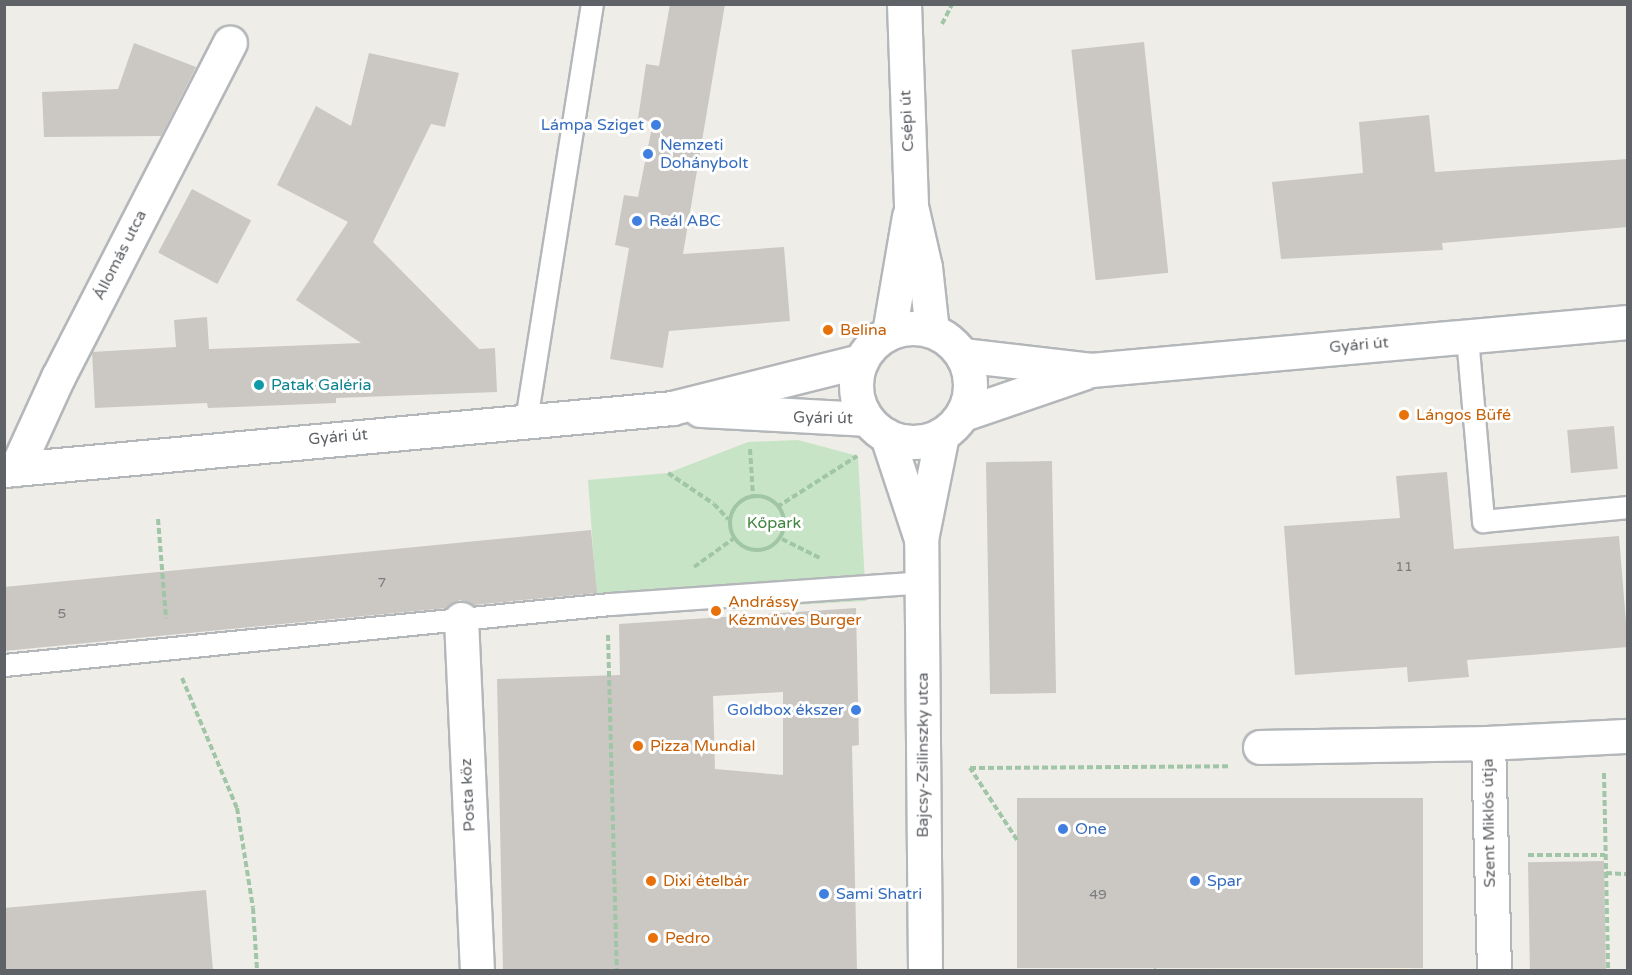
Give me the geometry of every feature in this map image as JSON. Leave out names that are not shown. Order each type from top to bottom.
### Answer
[{"type":"street","name":"Csépi út","points":[[900,15],[911,206],[925,267],[932,331]]},
{"type":"street","name":"Állomás utca","points":[[10,470],[230,43]]},
{"type":"street","name":"Csépi út","points":[[889,333],[911,206]]},
{"type":"street","name":"Gyári út","points":[[962,355],[1091,370],[1628,322]]},
{"type":"street","points":[[911,328],[932,331],[949,341],[962,355],[970,385],[952,424],[924,442],[876,428],[856,391],[861,361],[872,344],[889,333],[911,328]]},
{"type":"street","name":"Gyári út","points":[[10,470],[672,408],[861,361]]},
{"type":"street","name":"Gyári út","points":[[952,424],[1091,370]]},
{"type":"street","name":"Gyári út","points":[[672,408],[797,418],[876,428]]},
{"type":"street","name":"Bajcsy-Zsilinszky utca","points":[[925,970],[921,539],[952,424]]},
{"type":"street","name":"Bajcsy-Zsilinszky utca","points":[[876,428],[921,539]]},
{"type":"street","name":"Posta köz","points":[[460,619],[477,970]]},
{"type":"street","name":"Szent Miklós útja","points":[[1494,970],[1488,743],[1628,736]]},
{"type":"street","points":[[1250,756],[1488,743]]},
{"type":"lane","points":[[526,420],[592,4]]},
{"type":"lane","points":[[1467,337],[1483,521],[1628,507]]},
{"type":"lane","points":[[4,665],[460,619],[922,582]]},
{"type":"path","points":[[750,441],[753,496]]},
{"type":"path","points":[[777,507],[858,456]]},
{"type":"path","points":[[668,473],[714,504],[729,519],[734,538],[750,550],[759,550],[775,544],[785,532],[777,507],[768,500],[753,496],[738,501],[729,519]]},
{"type":"path","points":[[158,519],[169,648],[237,808],[251,897],[257,970]]},
{"type":"path","points":[[608,628],[617,970]]},
{"type":"path","points":[[1017,840],[970,768],[1250,756]]},
{"type":"path","points":[[1604,769],[1608,970]]},
{"type":"path","points":[[1526,855],[1605,855]]},
{"type":"path","points":[[1606,873],[1628,874]]},
{"type":"shaded area","points":[[1412,968],[1412,970],[1154,969]]},
{"type":"green space","name":"Kőpark","points":[[798,440],[858,456],[866,601],[598,616],[588,480],[668,473],[748,442]]},
{"type":"building","points":[[670,4],[725,4],[683,254],[784,247],[790,321],[669,331],[663,368],[610,359],[629,248],[615,245],[624,195],[638,197],[653,122],[638,119],[646,64],[659,66]]},
{"type":"building","points":[[1144,42],[1168,273],[1096,280],[1071,50]]},
{"type":"building","points":[[134,43],[196,67],[161,136],[44,137],[42,92],[118,89]]},
{"type":"building","points":[[369,53],[459,73],[445,127],[431,124],[373,242],[479,349],[495,348],[497,392],[336,398],[336,403],[208,408],[207,403],[95,408],[92,352],[176,347],[174,320],[207,317],[209,349],[361,343],[296,300],[348,222],[277,185],[316,106],[351,126]]},
{"type":"building","points":[[1429,115],[1435,172],[1628,159],[1628,227],[1442,243],[1443,250],[1281,259],[1272,182],[1363,173],[1359,122]]},
{"type":"building","points":[[192,189],[251,220],[217,284],[158,253]]},
{"type":"building","points":[[1614,426],[1618,469],[1571,473],[1567,430]]},
{"type":"building","points":[[1052,461],[1056,693],[990,694],[986,462]]},
{"type":"building","points":[[1447,472],[1454,549],[1619,536],[1628,647],[1467,660],[1469,677],[1408,682],[1407,667],[1295,675],[1284,526],[1400,518],[1396,476]]},
{"type":"building","points":[[591,530],[597,593],[473,605],[460,600],[447,608],[4,651],[4,587]]},
{"type":"building","points":[[856,608],[859,745],[852,746],[857,970],[503,970],[497,679],[620,675],[619,624]],"holes":[[[783,692],[783,775],[715,769],[713,696]]]},
{"type":"building","points":[[1017,798],[1423,798],[1423,968],[1017,968]]},
{"type":"building","points":[[1604,861],[1606,970],[1530,970],[1528,862]]},
{"type":"building","points":[[206,890],[213,970],[4,970],[4,908]]},
{"type":"place","name":"Lámpa Sziget","points":[[656,125]]},
{"type":"place","name":"Nemzeti Dohánybolt","points":[[648,154]]},
{"type":"place","name":"Reál ABC","points":[[637,221]]},
{"type":"place","name":"Belina","points":[[828,330]]},
{"type":"place","name":"Patak Galéria","points":[[259,385]]},
{"type":"place","name":"Lángos Büfé","points":[[1404,415]]},
{"type":"place","name":"Andrássy Kézműves Burger","points":[[716,611]]},
{"type":"place","name":"Goldbox ékszer","points":[[856,710]]},
{"type":"place","name":"Pizza Mundial","points":[[638,746]]},
{"type":"place","name":"One","points":[[1063,829]]},
{"type":"place","name":"Dixi ételbár","points":[[651,881]]},
{"type":"place","name":"Spar","points":[[1195,881]]},
{"type":"place","name":"Sami Shatri","points":[[824,894]]},
{"type":"place","name":"Pedro","points":[[653,938]]}]
